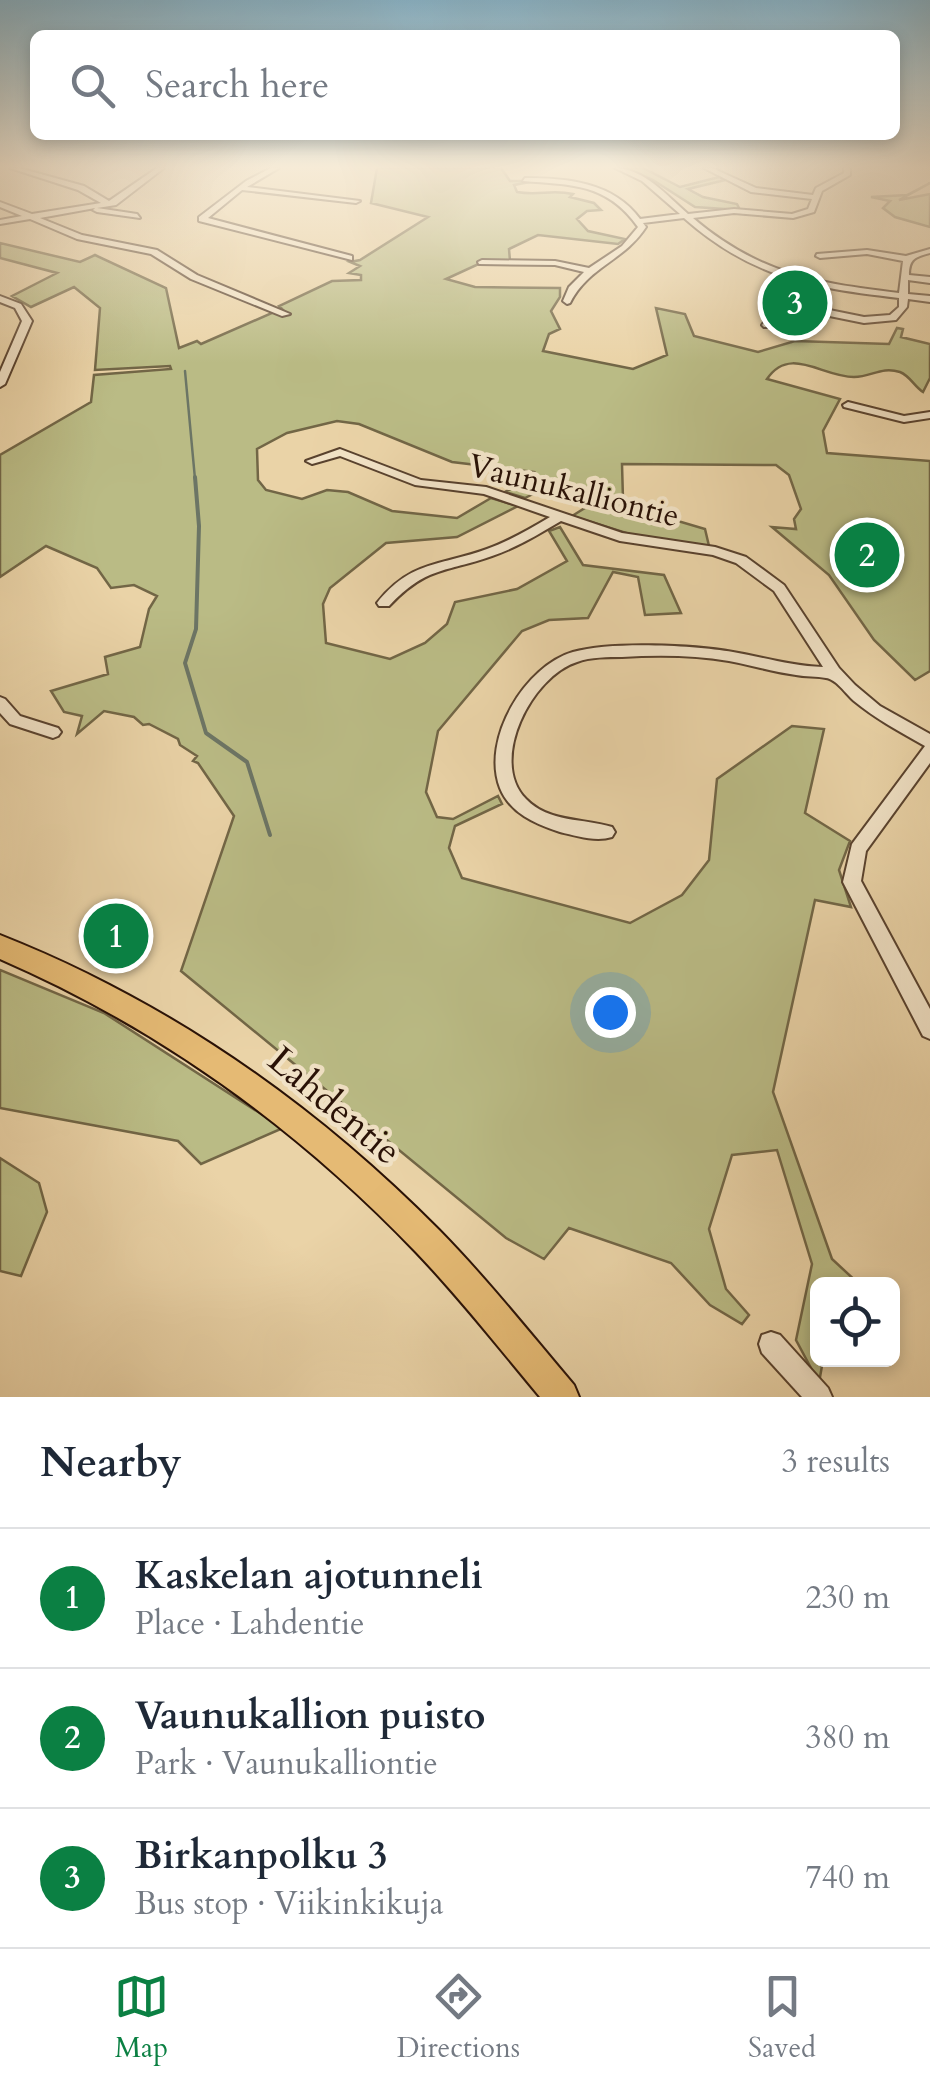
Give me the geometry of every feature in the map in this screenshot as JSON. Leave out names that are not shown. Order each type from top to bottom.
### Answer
[{"type":"main road","name":"Lahdentie","points":[[0,947],[62,971],[132,1010],[237,1075],[304,1128],[428,1242],[562,1397]]},
{"type":"street","points":[[70,233],[154,252],[194,278],[285,314]]},
{"type":"street","points":[[258,233],[349,258]]},
{"type":"street","points":[[567,301],[572,286],[603,266],[640,233]]},
{"type":"street","points":[[712,233],[732,251],[796,279],[930,300]]},
{"type":"street","points":[[820,256],[868,252],[908,259],[930,251]]},
{"type":"street","points":[[767,326],[781,307],[790,305],[864,320],[884,320],[902,312],[908,259]]},
{"type":"street","points":[[482,262],[555,263],[590,271]]},
{"type":"street","points":[[904,277],[930,280]]},
{"type":"street","points":[[0,299],[18,306],[27,320],[0,384]]},
{"type":"street","points":[[848,405],[904,419],[930,415]]},
{"type":"street","name":"Vaunukalliontie","points":[[312,461],[340,452],[419,483],[486,491],[620,536],[715,551],[741,560],[778,588],[834,672],[874,710],[930,742]]},
{"type":"street","points":[[384,603],[401,583],[426,567],[486,554],[561,516]]},
{"type":"street","points":[[606,832],[580,830],[530,811],[508,786],[506,743],[512,716],[549,670],[580,655],[704,654],[792,672],[834,672]]},
{"type":"street","points":[[0,703],[15,720],[54,732]]},
{"type":"street","points":[[930,751],[858,848],[852,882],[858,901],[930,1029]]},
{"type":"street","points":[[771,1344],[819,1397]]},
{"type":"green space","points":[[402,233],[598,233],[625,239],[618,244],[538,235],[509,249],[510,261],[485,261],[446,279],[475,287],[560,288],[560,297],[551,311],[560,329],[549,334],[543,351],[633,369],[667,355],[656,308],[685,314],[694,336],[758,352],[795,341],[889,344],[897,328],[903,329],[901,337],[930,344],[930,378],[923,392],[907,376],[893,370],[854,377],[796,363],[776,369],[767,379],[840,399],[823,431],[827,453],[930,461],[930,671],[915,680],[874,640],[829,575],[772,527],[796,529],[794,519],[801,509],[789,475],[776,465],[622,464],[623,499],[617,503],[705,529],[709,546],[642,538],[572,516],[601,498],[586,488],[559,481],[525,498],[505,492],[534,472],[452,462],[359,424],[337,421],[287,433],[257,449],[258,480],[266,490],[302,499],[327,490],[348,492],[392,511],[457,518],[491,498],[518,506],[457,537],[386,543],[330,588],[323,604],[326,643],[390,659],[425,643],[447,624],[455,602],[517,589],[567,561],[549,531],[560,527],[583,565],[664,575],[681,613],[645,615],[638,577],[613,572],[588,618],[549,620],[522,631],[438,731],[426,792],[437,817],[453,819],[498,796],[502,804],[455,826],[449,848],[462,878],[630,923],[682,895],[709,860],[717,779],[792,726],[824,729],[805,813],[850,841],[839,870],[851,907],[815,900],[773,1092],[832,1259],[851,1277],[810,1277],[810,1366],[796,1340],[812,1264],[777,1150],[732,1155],[709,1229],[726,1289],[749,1315],[742,1324],[710,1305],[671,1263],[569,1228],[544,1259],[506,1238],[181,971],[234,816],[193,761],[197,756],[180,745],[178,739],[149,724],[143,725],[134,717],[104,711],[77,734],[82,716],[64,712],[51,691],[108,674],[105,657],[140,647],[149,609],[157,596],[134,585],[111,588],[97,568],[46,546],[0,577],[0,455],[91,402],[94,375],[171,369],[170,366],[95,370],[100,308],[74,287],[31,307],[12,296],[57,273],[0,258],[0,243],[80,262],[95,255],[166,288],[179,348],[197,341],[201,344],[274,312],[286,313],[279,306],[332,281],[361,280],[361,275],[349,273],[360,266],[350,262],[360,260]]},
{"type":"green space","points":[[0,970],[104,1013],[283,1128],[201,1164],[178,1141],[0,1108]]},
{"type":"green space","points":[[0,1158],[39,1183],[47,1212],[21,1276],[0,1271]]},
{"type":"green space","points":[[810,1367],[822,1367],[819,1383]]},
{"type":"building","points":[[93,914],[127,925],[120,937],[86,925]]},
{"type":"waterway","points":[[185,371],[195,479]]},
{"type":"waterway","points":[[195,477],[199,526],[196,629],[185,663],[206,733],[247,762],[270,835]]},
{"type":"place","name":"Birkanpolku 3","points":[[795,303]]},
{"type":"place","name":"Vaunukallion puisto","points":[[867,555]]},
{"type":"place","name":"Kaskelan ajotunneli","points":[[116,936]]}]
